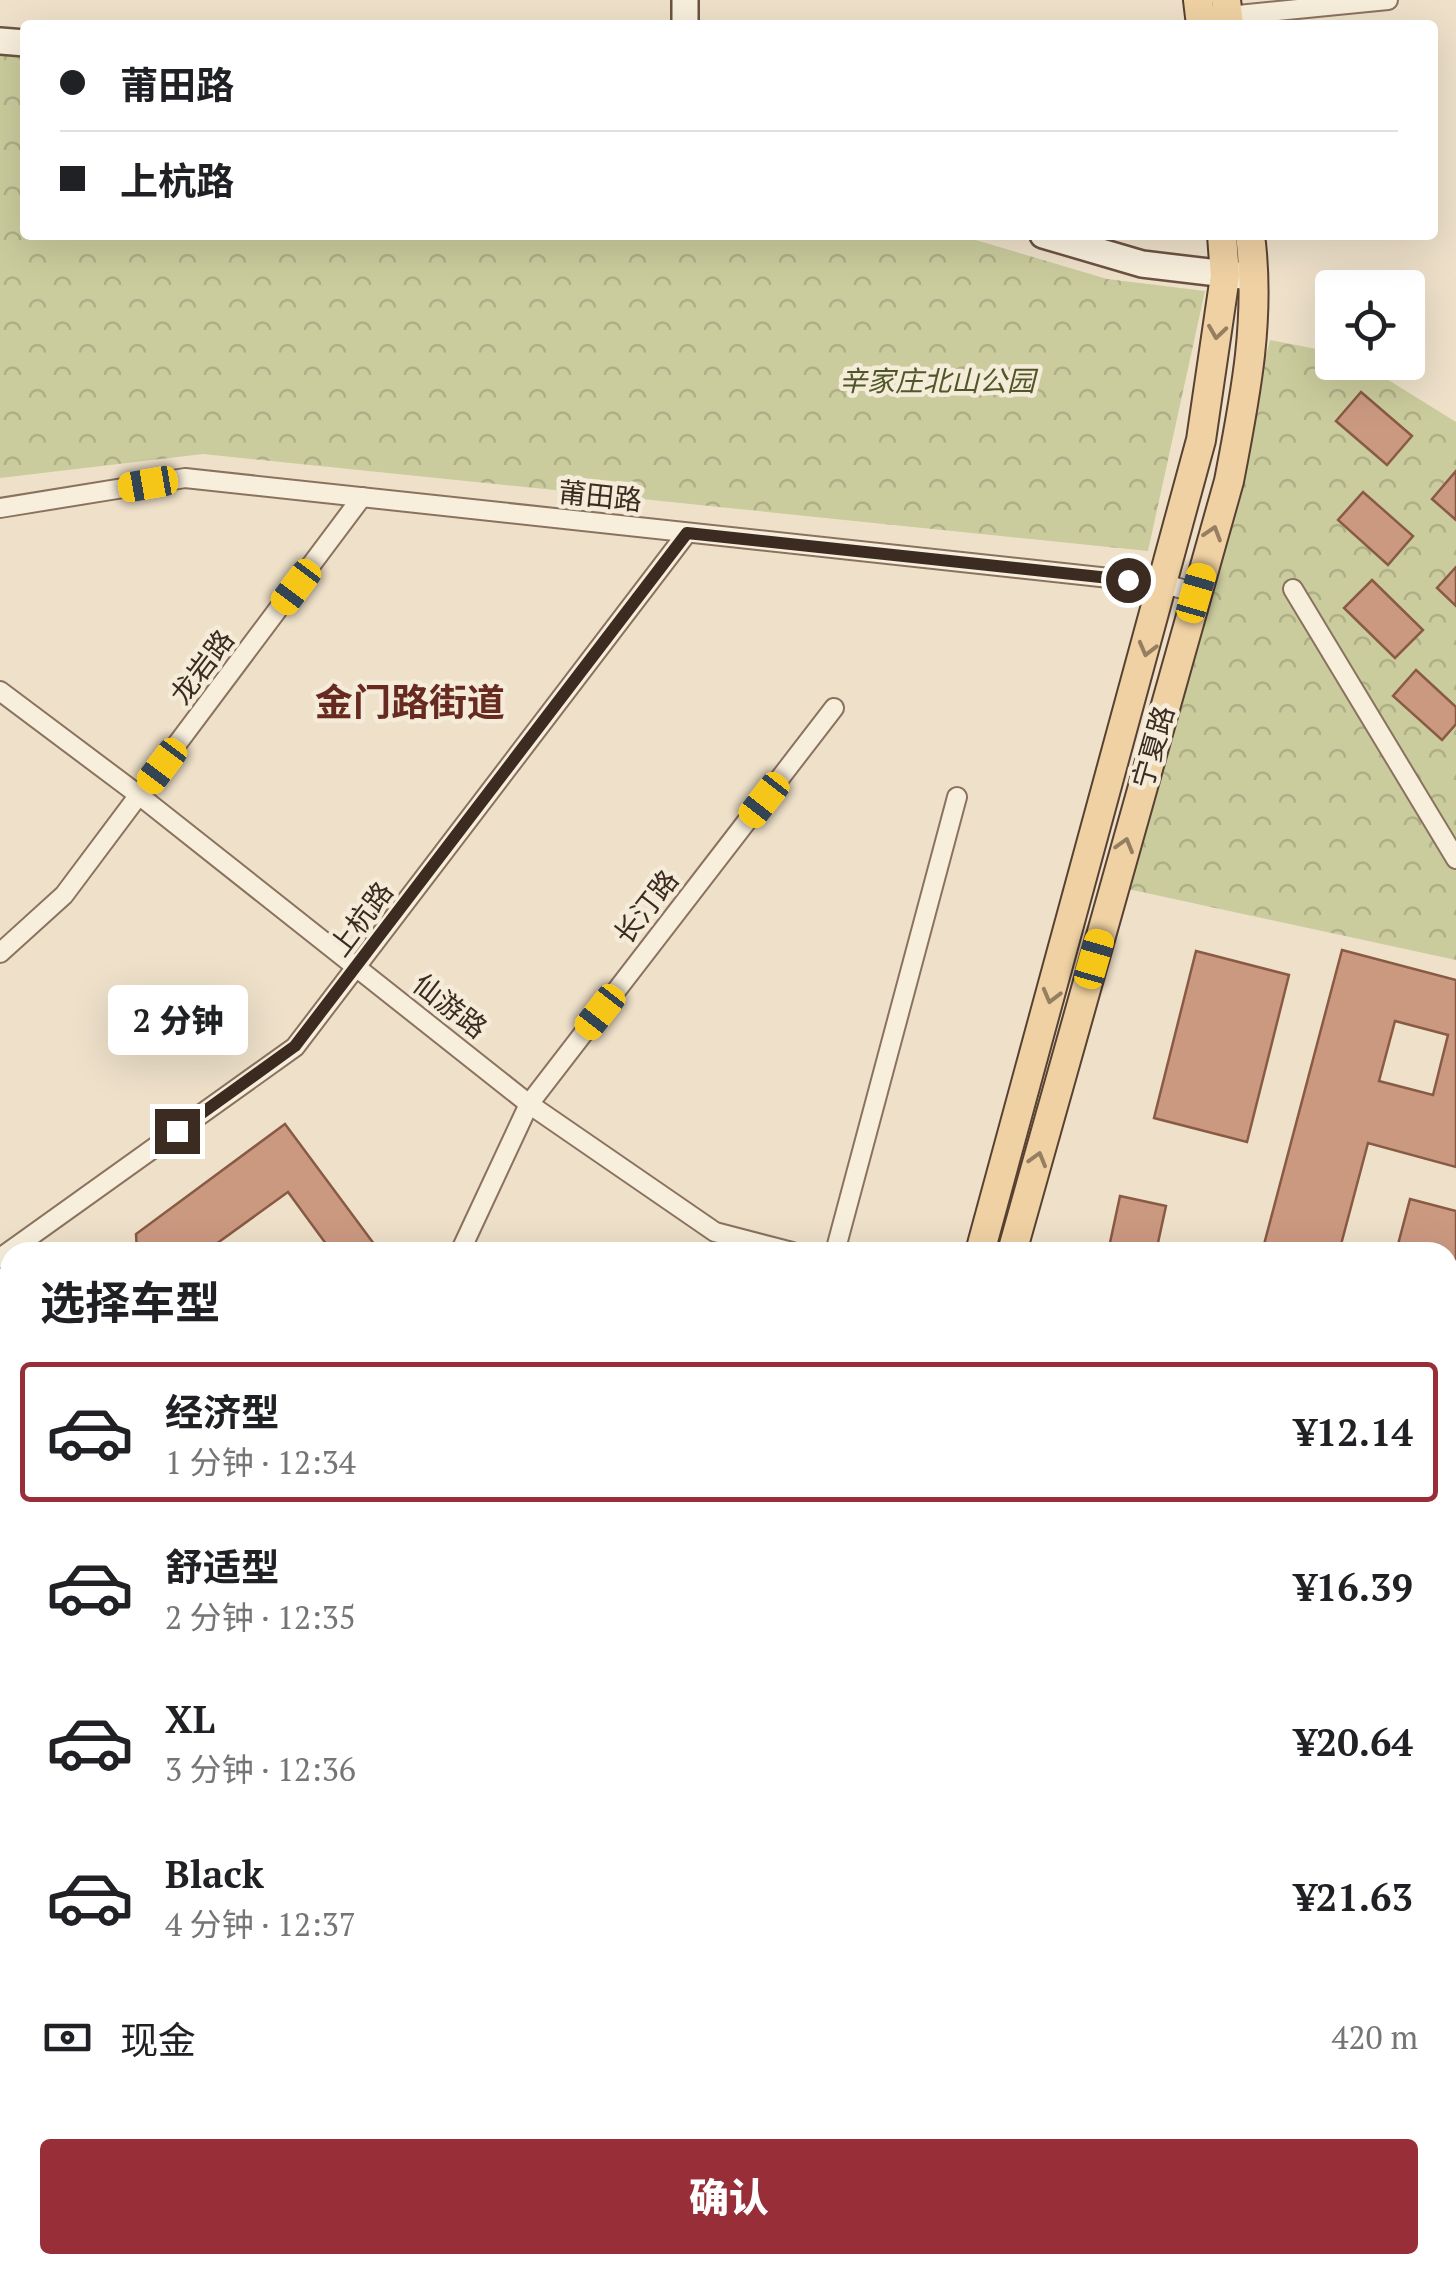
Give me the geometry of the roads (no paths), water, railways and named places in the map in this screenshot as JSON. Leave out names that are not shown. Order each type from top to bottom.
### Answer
[{"type":"main road","name":"宁夏路","points":[[983,1242],[1165,584],[1201,440],[1226,276],[1222,240]]},
{"type":"main road","name":"宁夏路","points":[[1015,1242],[1229,481],[1251,370],[1256,276],[1251,240]]},
{"type":"street","points":[[1214,13],[1388,0]]},
{"type":"street","points":[[1060,240],[1142,264],[1226,276],[1256,276]]},
{"type":"street","name":"莆田路","points":[[0,508],[185,478],[1165,584],[1196,593]]},
{"type":"street","name":"龙岩路","points":[[0,954],[64,895],[362,497]]},
{"type":"street","name":"上杭路","points":[[22,1242],[295,1046],[687,533]]},
{"type":"street","points":[[1293,590],[1456,859]]},
{"type":"street","name":"仙游路","points":[[0,691],[140,796],[529,1104],[716,1232],[754,1242]]},
{"type":"street","name":"长汀路","points":[[465,1242],[529,1104],[834,708]]},
{"type":"street","points":[[838,1242],[956,797]]},
{"type":"district","name":"金门路街道","points":[[410,703]]},
{"type":"park label","name":"辛家庄北山公园","points":[[937,381]]}]
